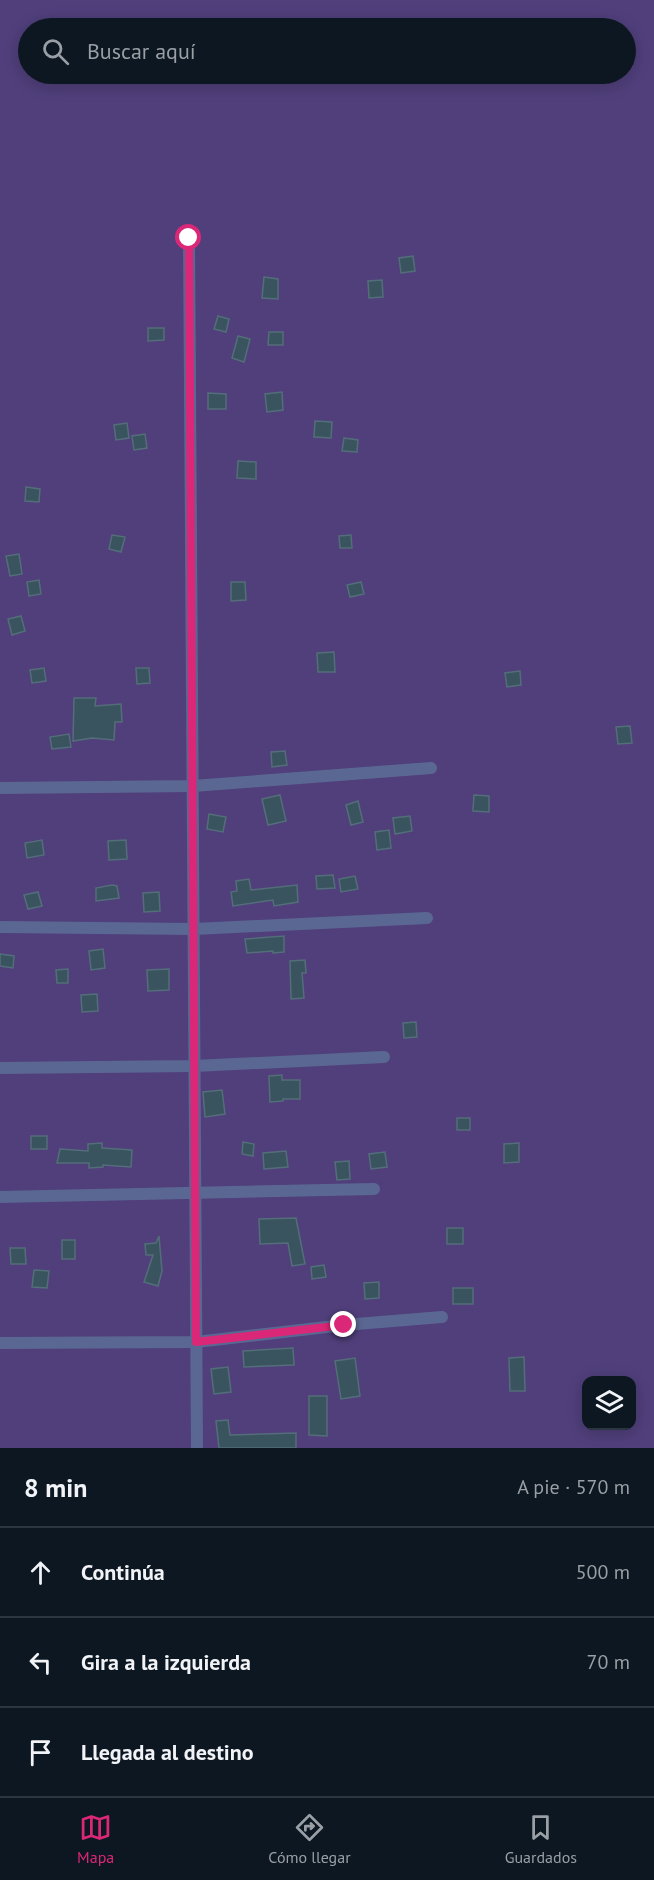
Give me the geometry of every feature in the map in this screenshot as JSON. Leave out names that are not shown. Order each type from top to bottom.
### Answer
[{"type":"street","points":[[189,238],[197,1448]]},
{"type":"street","points":[[0,788],[193,786],[431,768]]},
{"type":"street","points":[[0,927],[194,929],[427,918]]},
{"type":"street","points":[[0,1068],[194,1066],[384,1057]]},
{"type":"street","points":[[0,1197],[374,1190]]},
{"type":"street","points":[[0,1343],[196,1342],[344,1325],[442,1317]]},
{"type":"shaded area","points":[[0,0],[654,0],[654,1448],[0,1448]]},
{"type":"building","points":[[413,256],[415,271],[401,273],[399,258]]},
{"type":"building","points":[[264,277],[278,279],[278,299],[262,298]]},
{"type":"building","points":[[382,280],[383,297],[369,298],[368,281]]},
{"type":"building","points":[[218,316],[229,319],[226,332],[214,329]]},
{"type":"building","points":[[148,328],[164,328],[164,340],[148,341]]},
{"type":"building","points":[[269,332],[283,332],[283,345],[268,345]]},
{"type":"building","points":[[238,336],[250,339],[244,362],[232,358]]},
{"type":"building","points":[[282,392],[283,410],[267,412],[265,394]]},
{"type":"building","points":[[208,393],[226,394],[226,409],[208,409]]},
{"type":"building","points":[[315,421],[332,422],[331,438],[314,437]]},
{"type":"building","points":[[127,423],[129,438],[116,440],[114,425]]},
{"type":"building","points":[[145,434],[147,448],[134,450],[132,436]]},
{"type":"building","points":[[344,438],[358,440],[357,452],[342,451]]},
{"type":"building","points":[[238,461],[256,462],[256,479],[237,478]]},
{"type":"building","points":[[26,487],[40,489],[39,502],[25,501]]},
{"type":"building","points":[[112,535],[125,537],[121,552],[109,549]]},
{"type":"building","points":[[351,535],[352,548],[340,548],[339,536]]},
{"type":"building","points":[[19,554],[22,574],[10,576],[6,556]]},
{"type":"building","points":[[39,580],[41,594],[29,596],[27,582]]},
{"type":"building","points":[[231,582],[245,582],[246,600],[231,601]]},
{"type":"building","points":[[361,582],[364,594],[350,597],[347,585]]},
{"type":"building","points":[[21,616],[25,631],[12,635],[8,619]]},
{"type":"building","points":[[334,652],[335,672],[318,672],[317,653]]},
{"type":"building","points":[[44,668],[46,681],[32,683],[30,670]]},
{"type":"building","points":[[136,668],[149,668],[150,683],[137,684]]},
{"type":"building","points":[[520,671],[521,685],[507,687],[505,673]]},
{"type":"building","points":[[74,698],[96,698],[95,706],[121,704],[122,722],[115,722],[114,740],[92,738],[73,741]]},
{"type":"building","points":[[630,726],[632,743],[618,744],[616,727]]},
{"type":"building","points":[[69,734],[71,747],[52,749],[50,737]]},
{"type":"building","points":[[285,751],[287,765],[272,767],[271,752]]},
{"type":"building","points":[[280,795],[286,821],[268,825],[262,799]]},
{"type":"building","points":[[474,795],[489,796],[489,812],[473,811]]},
{"type":"building","points":[[358,801],[363,822],[351,825],[346,805]]},
{"type":"building","points":[[209,814],[226,817],[223,832],[207,829]]},
{"type":"building","points":[[410,816],[412,831],[395,834],[393,818]]},
{"type":"building","points":[[389,830],[391,848],[377,850],[375,832]]},
{"type":"building","points":[[42,840],[44,855],[27,858],[25,843]]},
{"type":"building","points":[[126,840],[127,859],[109,860],[108,841]]},
{"type":"building","points":[[333,875],[335,888],[317,889],[316,876]]},
{"type":"building","points":[[355,876],[358,889],[341,892],[339,879]]},
{"type":"building","points":[[249,879],[251,890],[297,885],[298,902],[274,906],[273,900],[233,906],[231,892],[237,891],[236,881]]},
{"type":"building","points":[[117,886],[119,898],[96,901],[96,888]]},
{"type":"building","points":[[38,892],[42,906],[28,909],[24,895]]},
{"type":"building","points":[[159,892],[160,911],[144,912],[143,893]]},
{"type":"building","points":[[284,936],[284,952],[247,953],[245,939]]},
{"type":"building","points":[[103,949],[105,968],[91,970],[89,951]]},
{"type":"building","points":[[0,954],[14,956],[13,968],[0,966]]},
{"type":"building","points":[[305,960],[306,973],[302,973],[304,998],[291,999],[290,961]]},
{"type":"building","points":[[68,969],[68,983],[57,983],[56,970]]},
{"type":"building","points":[[169,969],[169,990],[148,991],[147,970]]},
{"type":"building","points":[[97,994],[98,1011],[82,1012],[81,995]]},
{"type":"building","points":[[416,1022],[417,1037],[404,1038],[403,1023]]},
{"type":"building","points":[[282,1075],[282,1080],[300,1080],[300,1099],[270,1102],[269,1076]]},
{"type":"building","points":[[222,1090],[225,1114],[205,1117],[203,1092]]},
{"type":"building","points":[[457,1118],[470,1118],[470,1130],[457,1130]]},
{"type":"building","points":[[31,1136],[47,1136],[47,1149],[31,1149]]},
{"type":"building","points":[[243,1142],[254,1144],[253,1156],[242,1154]]},
{"type":"building","points":[[102,1143],[102,1148],[132,1150],[131,1167],[103,1165],[103,1167],[89,1168],[89,1163],[57,1163],[60,1149],[88,1151],[88,1144]]},
{"type":"building","points":[[519,1143],[519,1162],[504,1163],[504,1144]]},
{"type":"building","points":[[286,1151],[288,1167],[264,1169],[263,1153]]},
{"type":"building","points":[[385,1152],[387,1167],[371,1169],[369,1154]]},
{"type":"building","points":[[349,1161],[350,1179],[337,1180],[335,1162]]},
{"type":"building","points":[[296,1218],[305,1264],[292,1266],[288,1243],[260,1244],[259,1219]]},
{"type":"building","points":[[447,1228],[463,1228],[463,1244],[447,1244]]},
{"type":"building","points":[[159,1236],[162,1271],[158,1286],[144,1282],[153,1255],[146,1255],[145,1244],[156,1243]]},
{"type":"building","points":[[62,1240],[75,1240],[75,1259],[62,1259]]},
{"type":"building","points":[[10,1248],[25,1248],[26,1264],[11,1264]]},
{"type":"building","points":[[324,1265],[326,1277],[312,1279],[311,1267]]},
{"type":"building","points":[[34,1270],[49,1271],[47,1288],[32,1287]]},
{"type":"building","points":[[379,1282],[379,1298],[365,1299],[364,1283]]},
{"type":"building","points":[[453,1288],[473,1288],[473,1304],[453,1304]]},
{"type":"building","points":[[293,1348],[294,1365],[244,1367],[243,1351]]},
{"type":"building","points":[[524,1357],[525,1391],[510,1391],[509,1358]]},
{"type":"building","points":[[355,1358],[360,1396],[341,1399],[335,1361]]},
{"type":"building","points":[[228,1367],[231,1392],[214,1394],[211,1369]]},
{"type":"building","points":[[309,1396],[327,1396],[327,1436],[309,1435]]},
{"type":"building","points":[[228,1420],[230,1435],[296,1433],[296,1448],[219,1448],[216,1421]]},
{"type":"route","points":[[189,238],[196,1342],[344,1325]]}]
